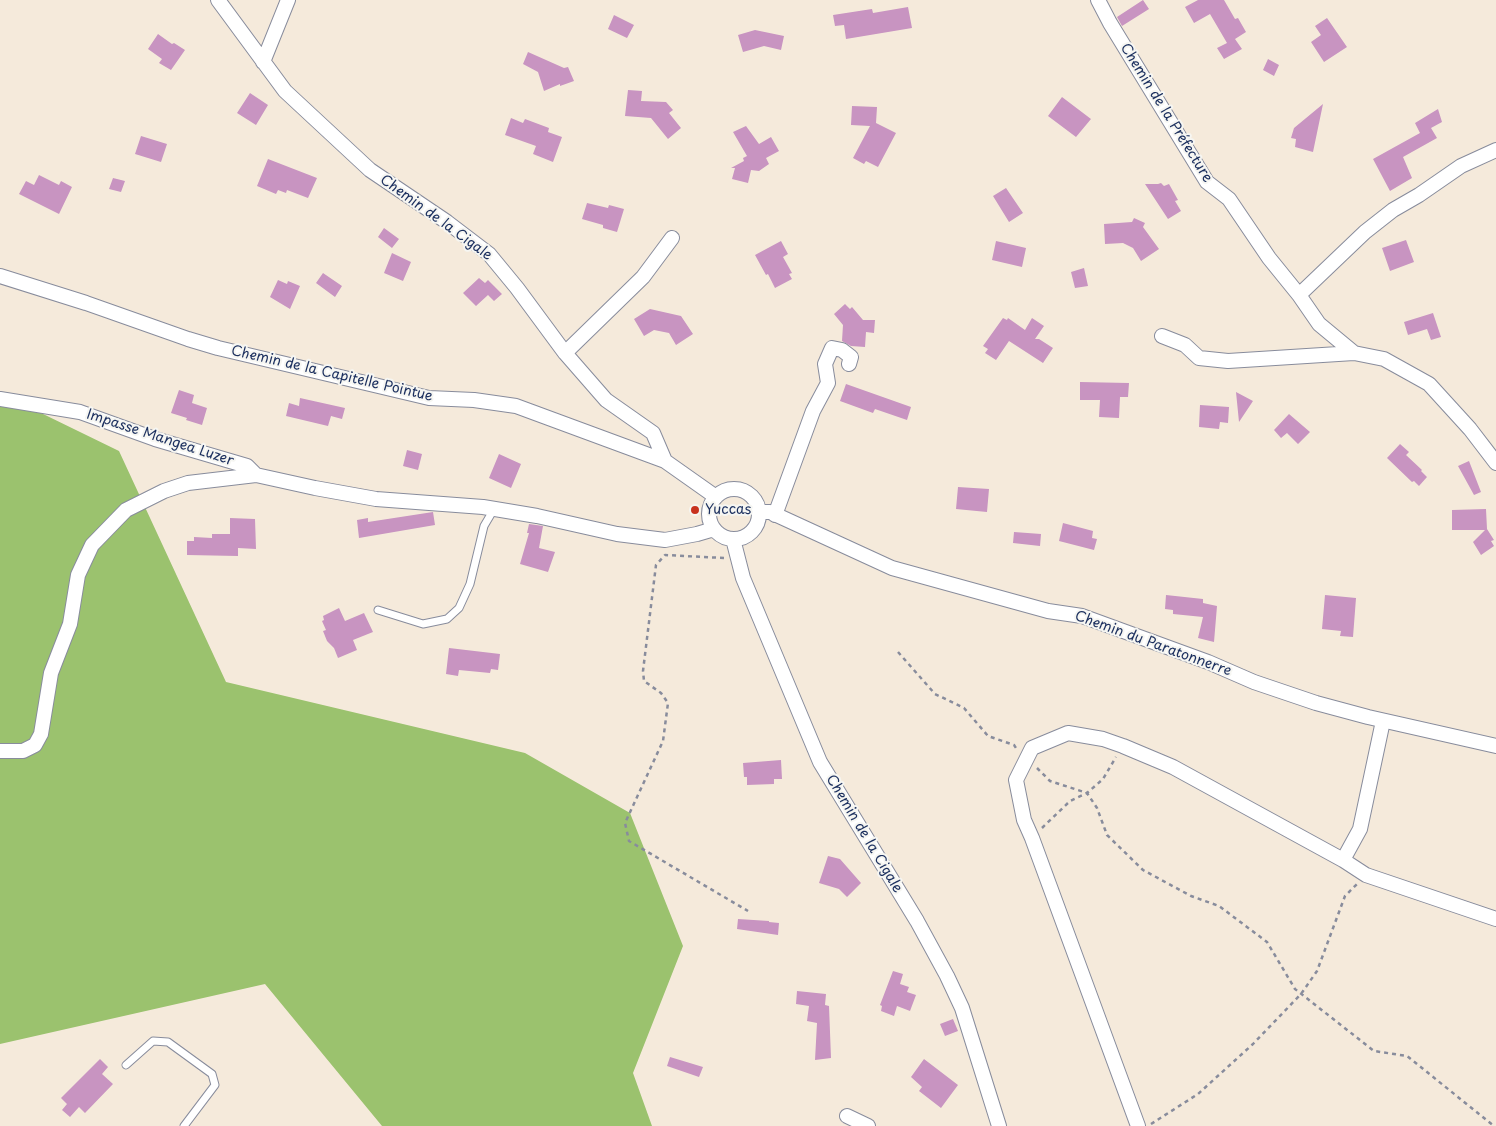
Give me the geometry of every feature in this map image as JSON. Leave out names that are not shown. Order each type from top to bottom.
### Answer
[{"type":"street","name":"Chemin de la Cigale","points":[[218,0],[285,91],[370,170],[447,222],[489,254],[517,288],[565,353],[606,400],[653,433],[665,461]]},
{"type":"street","points":[[263,62],[288,0]]},
{"type":"street","name":"Chemin de la Préfecture","points":[[1098,0],[1110,23],[1207,182],[1229,200],[1269,258],[1299,294],[1319,324],[1354,353],[1384,359],[1429,384],[1470,429],[1496,463]]},
{"type":"street","points":[[1299,294],[1365,232],[1393,210],[1419,195],[1461,166],[1496,150]]},
{"type":"street","points":[[565,353],[643,277],[672,238]]},
{"type":"street","name":"Chemin de la Capitelle Pointue","points":[[0,276],[218,348],[429,398],[474,400],[516,406],[665,461]]},
{"type":"street","points":[[1162,336],[1185,345],[1199,358],[1228,361],[1354,353]]},
{"type":"street","points":[[775,515],[813,411],[828,383],[825,364],[832,348],[842,350],[851,357],[849,364]]},
{"type":"street","name":"Impasse Mangea Luzer","points":[[0,398],[80,412],[155,439],[247,466],[256,476],[376,499],[494,509],[537,516],[617,534],[665,540],[714,529]]},
{"type":"street","points":[[665,461],[716,497]]},
{"type":"street","points":[[0,751],[23,751],[34,745],[41,734],[51,673],[70,624],[78,575],[92,545],[126,510],[164,491],[188,484],[256,476]]},
{"type":"street","points":[[736,490],[747,493],[755,501],[758,512],[755,528],[742,538],[733,539],[722,536],[714,529],[709,518],[710,507],[716,497],[725,491],[736,490]]},
{"type":"street","name":"Chemin du Paratonnerre","points":[[758,512],[770,512],[892,568],[1048,611],[1082,616],[1208,662],[1254,682],[1316,703],[1384,721],[1496,746]]},
{"type":"street","name":"Chemin de la Cigale","points":[[733,539],[743,578],[820,762],[917,921],[958,1000],[999,1126]]},
{"type":"street","points":[[1343,860],[1360,829],[1384,721]]},
{"type":"street","points":[[1144,1125],[1024,820],[1016,780],[1032,748],[1068,733],[1103,739],[1123,746],[1173,767],[1343,860],[1366,875],[1496,919]]},
{"type":"street","points":[[847,1116],[868,1126]]},
{"type":"lane","points":[[378,610],[423,624],[447,619],[459,608],[466,592],[484,526],[494,509]]},
{"type":"lane","points":[[126,1065],[153,1041],[168,1042],[212,1074],[215,1085],[184,1126]]},
{"type":"path","points":[[739,559],[665,555],[656,565],[644,681],[661,693],[668,703],[663,741],[625,823],[629,841],[748,911]]},
{"type":"path","points":[[898,652],[936,694],[964,708],[988,736],[1014,745],[1018,749]]},
{"type":"path","points":[[1039,831],[1070,801],[1087,793],[1103,778],[1123,746]]},
{"type":"path","points":[[1032,764],[1050,781],[1087,793],[1097,808],[1107,835],[1143,870],[1191,896],[1219,906],[1267,942],[1295,989],[1301,994],[1374,1051],[1407,1056],[1494,1126]]},
{"type":"path","points":[[1144,1125],[1198,1094],[1253,1044],[1301,994],[1317,971],[1345,896],[1360,880]]},
{"type":"green space","points":[[0,393],[119,451],[226,682],[525,753],[630,813],[683,946],[633,1073],[652,1126],[382,1126],[265,984],[0,1044]]},
{"type":"building","points":[[1143,0],[1149,9],[1122,26],[1117,17]]},
{"type":"building","points":[[1198,0],[1224,0],[1235,19],[1238,18],[1246,32],[1235,39],[1242,49],[1224,59],[1217,48],[1227,43],[1210,14],[1194,23],[1185,7]]},
{"type":"building","points":[[908,7],[912,28],[846,39],[844,25],[835,26],[833,15],[872,9],[873,13]]},
{"type":"building","points":[[614,15],[634,25],[627,38],[608,29]]},
{"type":"building","points":[[1327,18],[1347,47],[1324,62],[1311,42],[1321,35],[1315,26]]},
{"type":"building","points":[[755,30],[784,36],[781,50],[764,46],[743,52],[738,35]]},
{"type":"building","points":[[158,34],[185,50],[171,70],[159,63],[162,59],[148,49]]},
{"type":"building","points":[[528,52],[564,68],[568,67],[574,81],[560,86],[560,84],[544,91],[538,72],[523,64]]},
{"type":"building","points":[[1268,59],[1279,65],[1274,76],[1263,70]]},
{"type":"building","points":[[628,90],[642,91],[641,101],[666,102],[673,110],[669,113],[681,128],[668,139],[651,118],[625,116]]},
{"type":"building","points":[[250,93],[268,105],[256,125],[237,113]]},
{"type":"building","points":[[1062,97],[1091,119],[1076,137],[1048,116]]},
{"type":"building","points":[[1323,104],[1313,152],[1295,147],[1296,139],[1291,138],[1294,128]]},
{"type":"building","points":[[852,106],[877,107],[876,123],[896,133],[878,167],[866,161],[864,164],[853,158],[870,126],[851,125]]},
{"type":"building","points":[[1438,109],[1442,122],[1431,128],[1437,138],[1403,157],[1412,178],[1390,191],[1373,159],[1420,133],[1415,123]]},
{"type":"building","points":[[511,118],[523,123],[525,119],[549,128],[548,132],[562,137],[553,162],[533,154],[536,146],[505,135]]},
{"type":"building","points":[[746,126],[759,144],[771,137],[779,151],[766,158],[769,164],[759,171],[751,170],[748,183],[732,179],[735,168],[731,168],[744,161],[743,158],[747,156],[733,132]]},
{"type":"building","points":[[141,136],[167,144],[161,162],[135,154]]},
{"type":"building","points":[[268,159],[317,178],[308,198],[287,190],[286,193],[278,190],[276,194],[257,186]]},
{"type":"building","points":[[39,175],[59,185],[61,181],[72,187],[59,214],[19,194],[26,181],[34,185]]},
{"type":"building","points":[[113,178],[125,181],[121,192],[109,189]]},
{"type":"building","points":[[1161,183],[1164,186],[1169,184],[1178,200],[1175,201],[1181,211],[1168,219],[1145,184]]},
{"type":"building","points":[[1006,188],[1023,213],[1009,222],[993,196]]},
{"type":"building","points":[[587,203],[608,208],[609,205],[624,209],[617,232],[603,228],[603,225],[582,219]]},
{"type":"building","points":[[1134,218],[1145,223],[1143,227],[1159,249],[1141,261],[1133,248],[1123,243],[1105,244],[1104,224],[1132,222]]},
{"type":"building","points":[[384,228],[399,239],[392,248],[378,237]]},
{"type":"building","points":[[1406,240],[1414,262],[1390,271],[1382,248]]},
{"type":"building","points":[[781,241],[788,254],[783,257],[792,273],[789,274],[792,279],[775,288],[755,255]]},
{"type":"building","points":[[996,241],[1026,248],[1022,267],[992,260]]},
{"type":"building","points":[[392,253],[411,262],[403,281],[384,273]]},
{"type":"building","points":[[1084,268],[1088,286],[1075,288],[1071,272]]},
{"type":"building","points":[[323,273],[342,286],[335,297],[316,283]]},
{"type":"building","points":[[479,278],[485,283],[488,280],[502,294],[494,301],[488,295],[476,306],[463,293]]},
{"type":"building","points":[[278,280],[287,284],[288,281],[300,286],[290,309],[270,297]]},
{"type":"building","points":[[845,304],[850,309],[852,307],[863,320],[875,320],[874,333],[866,332],[865,347],[851,346],[842,341],[843,325],[834,314]]},
{"type":"building","points":[[650,309],[681,316],[693,334],[676,345],[669,333],[654,330],[644,336],[634,319]]},
{"type":"building","points":[[1433,313],[1441,337],[1431,340],[1427,329],[1408,335],[1404,322]]},
{"type":"building","points":[[1003,318],[1007,320],[1008,318],[1025,330],[1032,318],[1044,326],[1035,339],[1039,339],[1053,348],[1043,363],[1009,341],[996,360],[985,353],[988,349],[983,346]]},
{"type":"building","points":[[1080,382],[1129,383],[1128,397],[1120,397],[1119,418],[1099,417],[1100,400],[1080,400]]},
{"type":"building","points":[[846,384],[911,407],[907,420],[875,409],[873,413],[840,401]]},
{"type":"building","points":[[179,390],[194,395],[192,403],[207,408],[202,425],[171,413]]},
{"type":"building","points":[[1236,392],[1253,401],[1239,422]]},
{"type":"building","points":[[300,398],[345,408],[342,419],[331,416],[328,426],[286,416],[289,403],[299,406]]},
{"type":"building","points":[[1200,405],[1229,407],[1228,423],[1220,422],[1219,429],[1199,427]]},
{"type":"building","points":[[1289,414],[1310,432],[1298,444],[1287,433],[1281,438],[1274,430]]},
{"type":"building","points":[[1400,444],[1409,452],[1406,455],[1427,477],[1419,486],[1414,481],[1412,482],[1387,458]]},
{"type":"building","points":[[407,450],[422,454],[418,470],[403,466]]},
{"type":"building","points":[[499,454],[521,464],[511,488],[489,478]]},
{"type":"building","points":[[1469,461],[1481,492],[1474,495],[1458,466]]},
{"type":"building","points":[[958,487],[989,489],[987,512],[956,509]]},
{"type":"building","points":[[1486,509],[1487,529],[1494,540],[1491,541],[1494,546],[1481,555],[1473,542],[1485,530],[1452,530],[1452,510]]},
{"type":"building","points":[[433,512],[435,525],[359,538],[357,520],[368,518],[368,522]]},
{"type":"building","points":[[230,518],[255,519],[256,549],[238,548],[238,556],[187,555],[187,541],[194,541],[194,537],[212,538],[212,534],[230,534]]},
{"type":"building","points":[[1063,523],[1093,531],[1092,538],[1097,539],[1094,550],[1059,541]]},
{"type":"building","points":[[529,524],[543,526],[539,548],[555,552],[548,572],[520,564],[529,533],[527,533]]},
{"type":"building","points":[[1014,532],[1041,534],[1040,546],[1013,543]]},
{"type":"building","points":[[1166,595],[1203,599],[1203,603],[1217,606],[1214,642],[1198,638],[1203,617],[1173,614],[1173,610],[1165,609]]},
{"type":"building","points":[[1325,595],[1356,598],[1353,637],[1340,636],[1341,631],[1322,629]]},
{"type":"building","points":[[339,608],[345,621],[364,613],[373,632],[353,640],[357,650],[338,658],[334,648],[327,641],[323,631],[326,630],[322,621],[324,620],[323,616]]},
{"type":"building","points":[[449,648],[500,654],[498,670],[491,669],[490,673],[459,670],[458,676],[446,674]]},
{"type":"building","points":[[781,760],[782,779],[774,779],[774,784],[747,785],[747,777],[744,777],[743,763]]},
{"type":"building","points":[[828,856],[840,859],[861,883],[847,897],[839,889],[819,883]]},
{"type":"building","points":[[738,919],[779,923],[778,935],[737,929]]},
{"type":"building","points":[[893,971],[903,974],[900,984],[909,987],[907,992],[916,995],[910,1011],[897,1006],[894,1016],[881,1011],[882,1006],[880,1005]]},
{"type":"building","points":[[797,991],[826,994],[825,1005],[829,1006],[831,1058],[815,1060],[817,1023],[807,1021],[809,1006],[796,1004]]},
{"type":"building","points":[[953,1019],[958,1031],[945,1036],[940,1024]]},
{"type":"building","points":[[670,1057],[703,1067],[699,1077],[667,1066]]},
{"type":"building","points":[[100,1059],[108,1067],[102,1074],[113,1084],[85,1113],[79,1107],[70,1117],[62,1110],[67,1104],[61,1098]]},
{"type":"building","points":[[924,1059],[958,1085],[941,1108],[919,1091],[922,1087],[911,1077]]},
{"type":"place","name":"Yuccas","points":[[695,510]]}]
